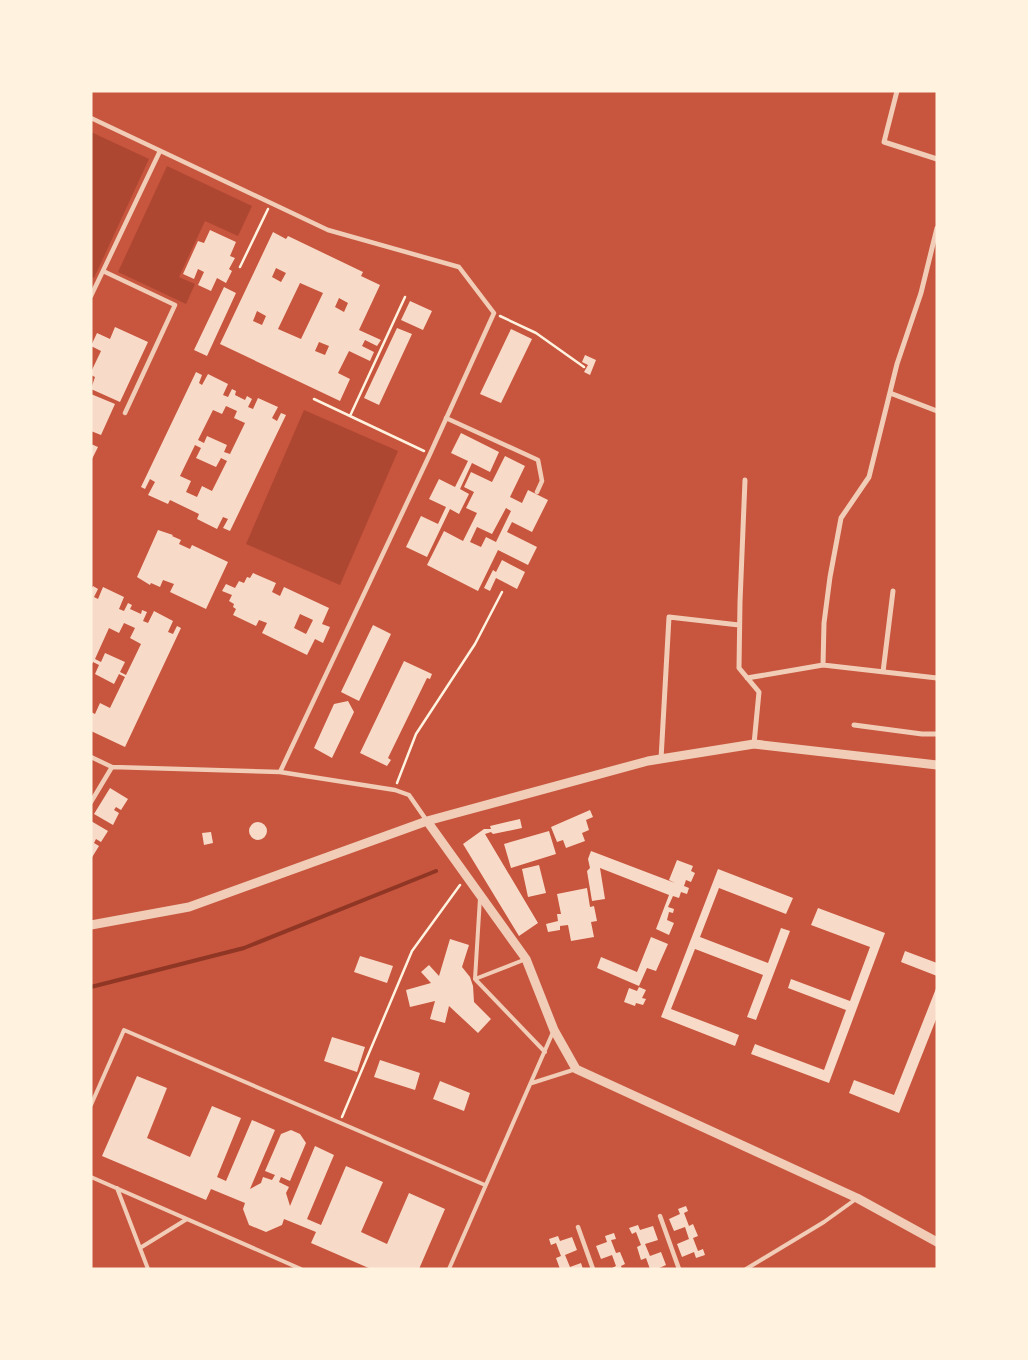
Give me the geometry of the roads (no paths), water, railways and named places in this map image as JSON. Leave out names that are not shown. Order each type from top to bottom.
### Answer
[{"type":"street","points":[[897,91],[884,142],[937,159]]},
{"type":"street","points":[[91,118],[328,230],[459,267],[494,313],[430,454],[280,772]]},
{"type":"street","points":[[91,296],[160,151]]},
{"type":"street","points":[[823,664],[824,623],[841,518],[869,477],[897,364],[921,293],[937,228]]},
{"type":"street","points":[[103,271],[175,306],[125,413]]},
{"type":"street","points":[[890,393],[937,411]]},
{"type":"street","points":[[446,418],[538,460],[542,481],[537,492]]},
{"type":"street","points":[[745,480],[739,668],[759,692],[754,744]]},
{"type":"street","points":[[883,672],[893,591]]},
{"type":"street","points":[[661,759],[669,617],[739,625]]},
{"type":"street","points":[[747,678],[823,664],[937,678]]},
{"type":"street","points":[[854,725],[922,734],[937,734]]},
{"type":"street","points":[[91,925],[189,907],[427,821],[648,761],[754,744],[937,765]]},
{"type":"street","points":[[91,756],[112,767],[280,772],[395,790],[409,795],[526,959],[554,1030],[576,1069],[858,1198],[937,1242]]},
{"type":"street","points":[[91,802],[112,767]]},
{"type":"street","points":[[660,1216],[679,1269]]},
{"type":"street","points":[[578,1227],[593,1269]]},
{"type":"lane","points":[[480,896],[475,979],[544,1052]]},
{"type":"lane","points":[[475,979],[526,959]]},
{"type":"lane","points":[[91,1105],[124,1030],[485,1186]]},
{"type":"lane","points":[[449,1269],[554,1030]]},
{"type":"lane","points":[[532,1083],[576,1069]]},
{"type":"lane","points":[[91,1177],[301,1269]]},
{"type":"lane","points":[[117,1188],[148,1269]]},
{"type":"lane","points":[[746,1269],[824,1222],[858,1198]]},
{"type":"lane","points":[[140,1248],[187,1219]]},
{"type":"waterway","points":[[91,987],[244,948],[436,871]]}]
